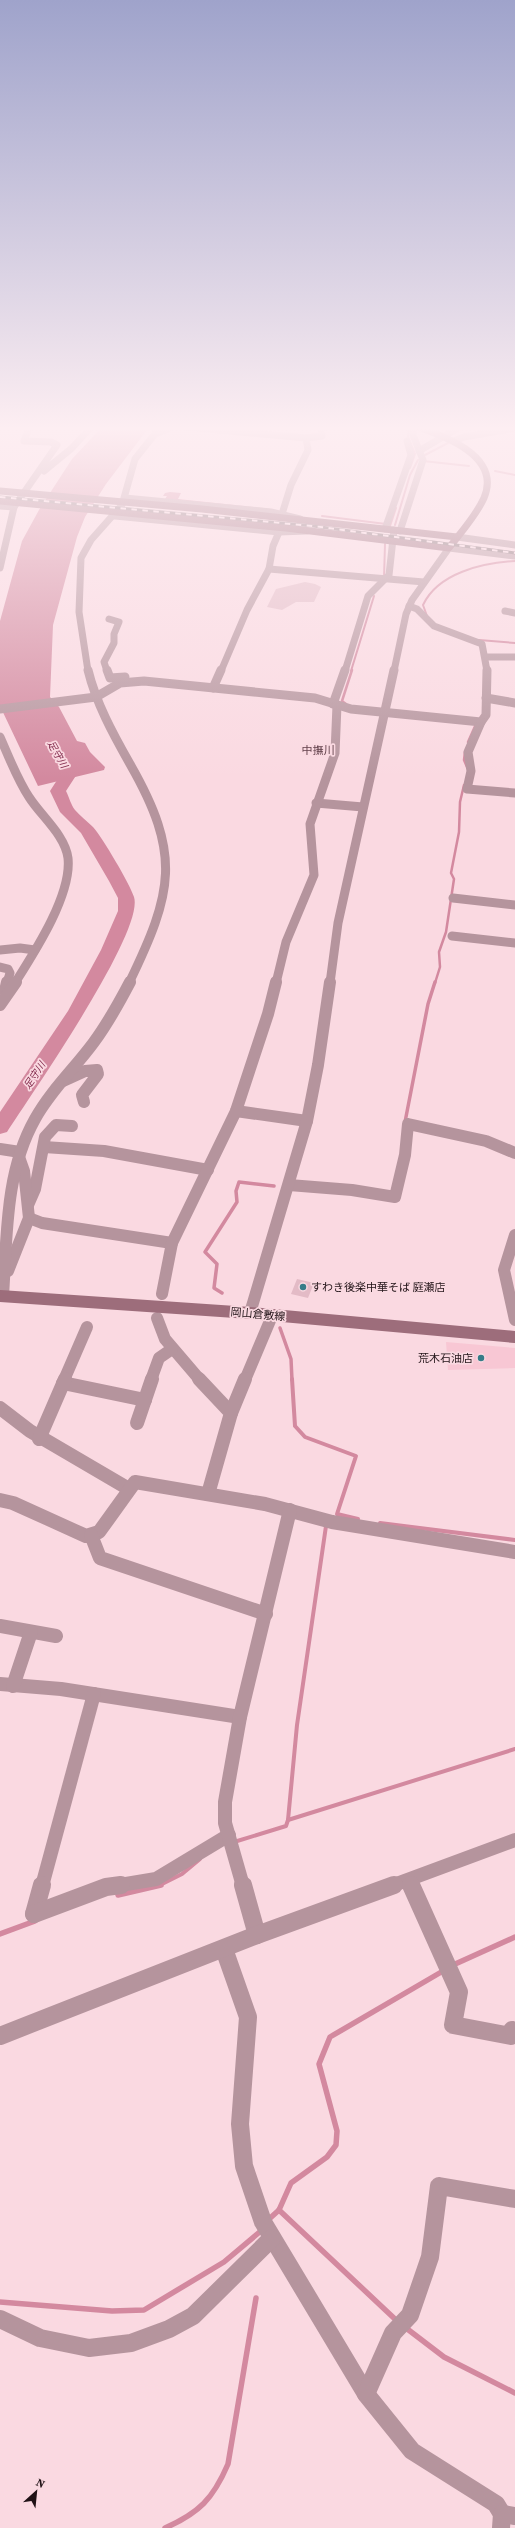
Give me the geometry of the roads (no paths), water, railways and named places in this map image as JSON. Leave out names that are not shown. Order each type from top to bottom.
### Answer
[{"type":"main road","points":[[407,543],[449,548],[452,543]]},
{"type":"main road","name":"岡山倉敷線","points":[[2,1292],[515,1337]]},
{"type":"street","points":[[0,568],[7,543]]},
{"type":"street","points":[[2,1292],[7,1231],[18,1153],[39,1112],[95,1040],[126,988],[158,911],[167,870],[164,838],[155,810],[143,784],[107,724],[95,698],[86,667],[80,635],[80,566],[85,550],[91,543]]},
{"type":"street","points":[[213,688],[247,610],[269,569],[274,543]]},
{"type":"street","points":[[162,1294],[172,1243],[236,1111],[268,1014],[286,942],[314,875],[310,824],[316,803],[335,753],[335,705],[368,596],[388,579],[391,543]]},
{"type":"street","points":[[500,543],[515,545]]},
{"type":"street","points":[[250,1313],[307,1121],[318,1065],[338,923],[402,629],[409,606],[424,582],[449,548],[515,556]]},
{"type":"street","points":[[269,569],[424,582]]},
{"type":"street","points":[[409,606],[417,609],[434,626],[482,644],[487,657],[486,698],[484,702],[486,715],[479,721],[468,752],[471,771],[467,788],[515,793]]},
{"type":"street","points":[[505,611],[515,613]]},
{"type":"street","points":[[109,619],[119,622],[114,634],[114,643],[104,662],[110,678],[145,677],[159,683]]},
{"type":"street","points":[[487,657],[515,657]]},
{"type":"street","points":[[0,709],[95,698],[120,683],[159,683],[315,698],[335,705],[479,721]]},
{"type":"street","points":[[486,698],[515,703]]},
{"type":"street","points":[[0,737],[28,797],[62,844],[68,859],[68,873],[62,891],[35,950],[1,1004]]},
{"type":"street","points":[[316,803],[363,807]]},
{"type":"street","points":[[453,898],[515,905]]},
{"type":"street","points":[[452,936],[515,943]]},
{"type":"street","points":[[0,950],[20,948],[35,950]]},
{"type":"street","points":[[0,967],[8,969],[10,973],[1,1004]]},
{"type":"street","points":[[63,1081],[74,1078],[89,1070],[97,1070],[98,1074],[82,1094],[84,1102]]},
{"type":"street","points":[[236,1111],[307,1121]]},
{"type":"street","points":[[289,1185],[352,1190],[395,1197],[405,1155],[408,1124],[486,1141],[515,1153]]},
{"type":"street","points":[[28,1206],[35,1189],[45,1137],[56,1125],[72,1126]]},
{"type":"street","points":[[44,1146],[104,1151],[208,1170]]},
{"type":"street","points":[[0,1149],[18,1153]]},
{"type":"street","points":[[2,1292],[29,1218],[24,1171],[18,1153]]},
{"type":"street","points":[[29,1218],[42,1223],[172,1243]]},
{"type":"street","points":[[515,1235],[504,1270],[515,1320]]},
{"type":"street","points":[[208,1494],[231,1413],[272,1316]]},
{"type":"street","points":[[156,1318],[156,1325],[172,1349],[231,1413]]},
{"type":"street","points":[[39,1439],[87,1327]]},
{"type":"street","points":[[137,1423],[159,1358],[172,1349]]},
{"type":"street","points":[[63,1383],[145,1400]]},
{"type":"street","points":[[0,1408],[39,1439],[85,1461],[129,1489]]},
{"type":"street","points":[[0,1500],[13,1503],[86,1536],[99,1532],[135,1482],[290,1510],[332,1522],[515,1552]]},
{"type":"street","points":[[257,1935],[225,1823],[225,1802],[240,1717],[290,1510]]},
{"type":"street","points":[[91,1535],[100,1558],[266,1614]]},
{"type":"street","points":[[0,1626],[56,1636]]},
{"type":"street","points":[[31,1632],[7,1685],[62,1689],[240,1717]]},
{"type":"street","points":[[94,1694],[34,1914],[106,1887],[156,1879],[230,1840]]},
{"type":"street","points":[[0,2036],[257,1935],[410,1881],[515,1840]]},
{"type":"street","points":[[410,1881],[459,1992],[453,2025],[512,2036],[512,2030],[515,2031]]},
{"type":"street","points":[[224,1949],[248,2017],[240,2124],[244,2166],[267,2230],[366,2394],[412,2451],[496,2504],[506,2519]]},
{"type":"street","points":[[366,2394],[393,2333],[410,2315],[430,2257],[438,2186],[515,2199]]},
{"type":"street","points":[[0,2320],[40,2338],[89,2348],[131,2343],[169,2329],[193,2316],[267,2230]]},
{"type":"water","points":[[21,543],[75,543],[53,625],[50,697],[59,707],[77,741],[85,743],[90,752],[105,767],[104,770],[38,786],[0,706],[0,621]]},
{"type":"waterway","points":[[384,578],[385,544]]},
{"type":"waterway","points":[[427,616],[423,605],[430,594],[439,585],[450,578],[475,567],[515,561]]},
{"type":"waterway","points":[[351,671],[374,596]]},
{"type":"waterway","points":[[479,640],[515,643]]},
{"type":"waterway","points":[[346,704],[342,701],[352,670]]},
{"type":"waterway","points":[[468,742],[476,724]]},
{"type":"waterway","points":[[465,752],[464,760],[467,767]]},
{"type":"waterway","name":"足守川","points":[[0,1127],[76,1012],[110,950],[126,911],[126,898],[117,881],[87,830],[68,812],[58,791],[69,774],[58,755]]},
{"type":"waterway","points":[[435,983],[440,967],[439,952],[446,932],[454,879],[451,873],[459,832],[460,802],[464,785]]},
{"type":"waterway","points":[[405,1122],[428,1004],[435,982]]},
{"type":"waterway","points":[[222,1293],[214,1288],[217,1264],[205,1252],[237,1202],[236,1191],[239,1182],[274,1186]]},
{"type":"waterway","points":[[280,1328],[291,1359],[292,1380]]},
{"type":"waterway","points":[[292,1379],[295,1426],[305,1437],[356,1456],[337,1514],[358,1519]]},
{"type":"waterway","points":[[380,1523],[515,1540]]},
{"type":"waterway","points":[[288,1820],[297,1725],[326,1526]]},
{"type":"waterway","points":[[288,1820],[515,1749]]},
{"type":"waterway","points":[[234,1842],[286,1826],[288,1820]]},
{"type":"waterway","points":[[159,1885],[182,1874],[200,1859]]},
{"type":"waterway","points":[[118,1895],[159,1885]]},
{"type":"waterway","points":[[0,1934],[35,1921]]},
{"type":"waterway","points":[[453,1965],[515,1937]]},
{"type":"waterway","points":[[279,2210],[291,2183],[327,2157],[336,2145],[337,2131],[319,2064],[330,2037],[443,1971]]},
{"type":"waterway","points":[[268,2220],[279,2210]]},
{"type":"waterway","points":[[279,2210],[396,2320]]},
{"type":"waterway","points":[[0,2302],[112,2311],[144,2310],[224,2262],[262,2230]]},
{"type":"waterway","points":[[165,2528],[187,2517],[204,2504],[217,2487],[228,2464],[256,2298]]},
{"type":"waterway","points":[[406,2328],[444,2357],[515,2393]]},
{"type":"railway","points":[[440,543],[515,553]]},
{"type":"place","name":"すわき後楽中華そば 庭瀬店","points":[[303,1287]]},
{"type":"place","name":"荒木石油店","points":[[481,1358]]},
{"type":"district","name":"中撫川","points":[[318,750]]}]
